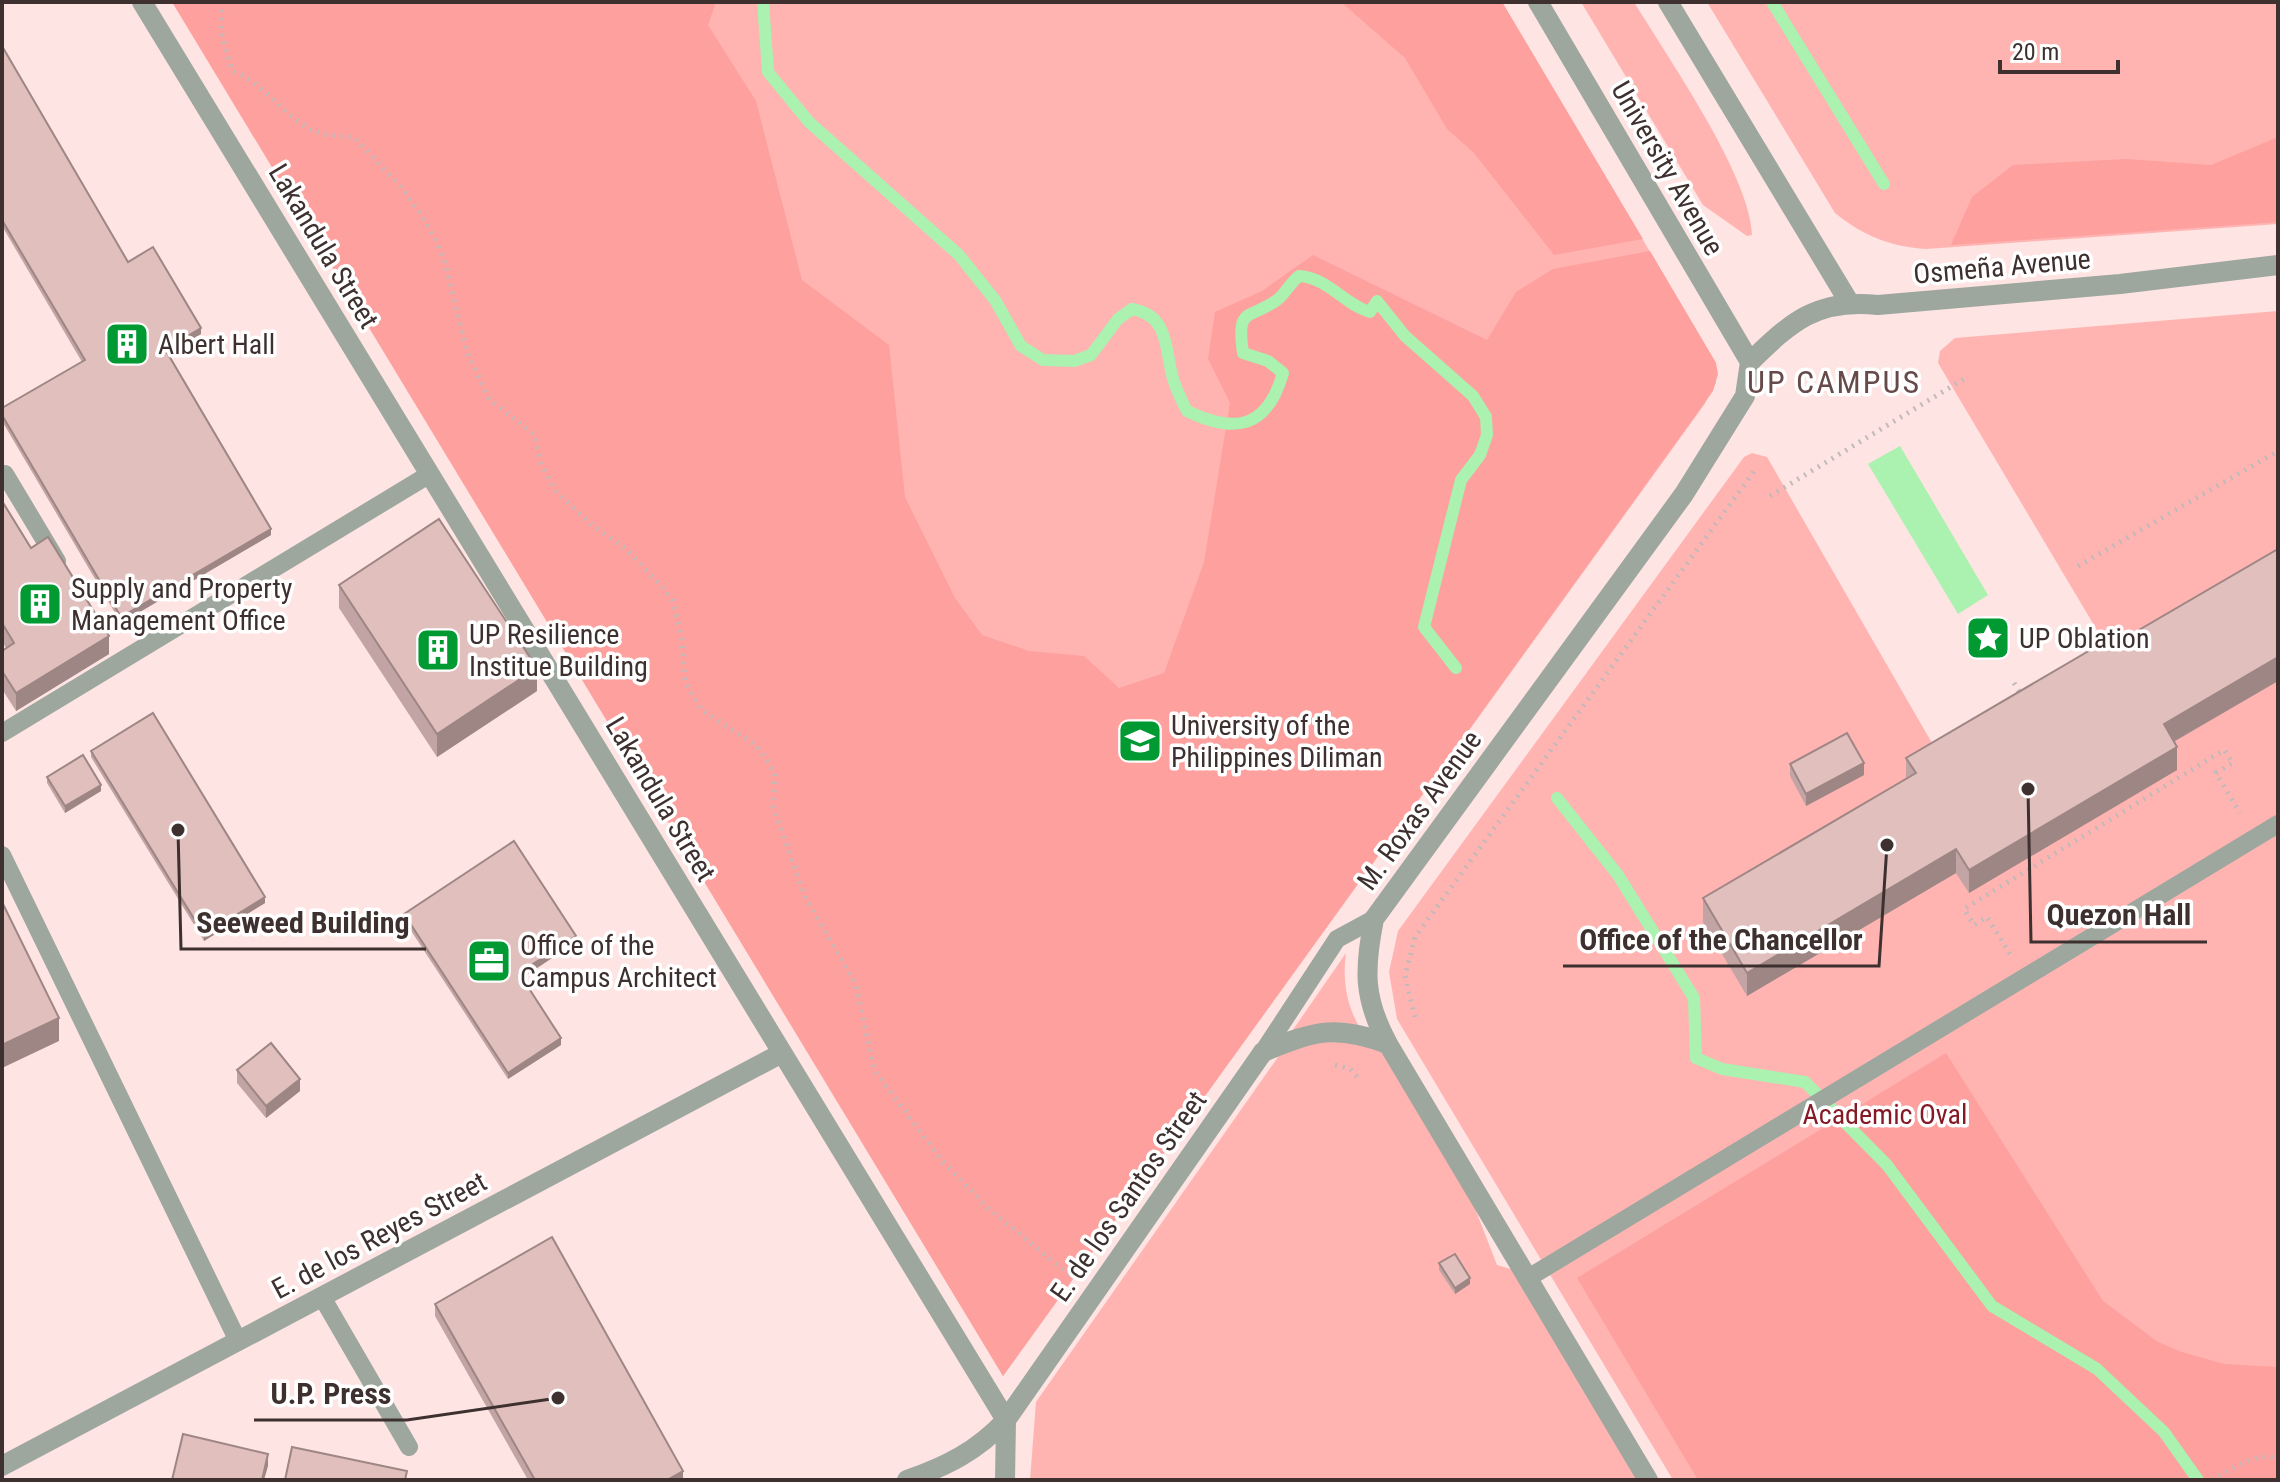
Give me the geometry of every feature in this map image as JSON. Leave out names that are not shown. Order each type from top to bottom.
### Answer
[{"type":"street","name":"Lakandula Street","points":[[142,2],[1006,1420]]},
{"type":"street","name":"University Avenue","points":[[1538,2],[1750,362]]},
{"type":"street","points":[[1668,2],[1849,302]]},
{"type":"street","name":"Osmeña Avenue","points":[[1750,362],[1794,320],[1849,302],[1893,304],[2120,284],[2278,265]]},
{"type":"street","name":"M. Roxas Avenue","points":[[1648,1480],[1388,1044],[1371,1009],[1366,986],[1374,919],[1680,498],[1745,396],[1750,362]]},
{"type":"street","points":[[1263,1052],[1321,1030],[1341,1029],[1388,1044]]},
{"type":"street","name":"E. de los Santos Street","points":[[907,1480],[963,1458],[987,1441],[1006,1420],[1263,1052]]},
{"type":"street","name":"E. de los Reyes Street","points":[[2,1466],[782,1053]]},
{"type":"street","points":[[1005,1480],[1006,1420]]},
{"type":"lane","points":[[5,474],[70,582]]},
{"type":"lane","points":[[2,733],[114,657],[430,474]]},
{"type":"lane","points":[[1528,1278],[2278,824]]},
{"type":"lane","points":[[2,855],[238,1341]]},
{"type":"lane","name":"E. de los Santos Street","points":[[1263,1052],[1337,939],[1374,919]]},
{"type":"lane","points":[[322,1297],[409,1447]]},
{"type":"path","points":[[222,2],[221,31],[232,71],[253,78],[300,122],[321,133],[354,137],[403,189],[431,230],[444,259],[467,352],[489,399],[534,434],[541,464],[556,491],[626,549],[673,601],[682,640],[685,682],[702,710],[757,746],[775,773],[773,807],[806,899],[856,985],[874,1070],[942,1161],[989,1209],[1094,1294]]},
{"type":"path","points":[[1770,496],[1964,379]]},
{"type":"path","points":[[2078,566],[2278,451]]},
{"type":"path","points":[[1415,1017],[1405,976],[1415,937],[1755,470]]},
{"type":"path","points":[[2014,683],[2030,709]]},
{"type":"path","points":[[2024,975],[1987,917],[1974,925],[1964,909],[2224,750],[2233,763],[2216,773],[2255,838]]},
{"type":"path","points":[[2095,819],[2098,825]]},
{"type":"path","points":[[1325,1063],[1350,1069],[1360,1080]]},
{"type":"path","points":[[2212,1480],[2267,1455],[2278,1459]]},
{"type":"shaded area","name":"University of the Philippines Diliman","points":[[2,2],[2278,2],[2278,1480],[2,1480]]},
{"type":"shaded area","points":[[1900,446],[1988,595],[1958,614],[1868,464]]},
{"type":"green space","points":[[172,2],[716,2],[708,25],[756,101],[802,280],[889,345],[905,497],[955,598],[982,635],[1029,651],[1084,656],[1119,688],[1164,673],[1204,562],[1230,403],[1208,359],[1215,312],[1262,291],[1313,255],[1487,340],[1516,292],[1553,269],[1650,251],[1716,363],[1718,374],[1713,391],[1003,1376]]},
{"type":"green space","points":[[176,2],[1502,2],[1716,363],[1716,383],[1704,405],[1003,1376]]},
{"type":"green space","points":[[1341,2],[1502,2],[1643,239],[1554,255],[1474,153],[1447,129],[1405,58]]},
{"type":"green space","points":[[1581,2],[1634,2],[1723,149],[1748,210],[1752,235],[1747,236],[1703,205]]},
{"type":"green space","points":[[1707,2],[2278,2],[2278,224],[1926,249],[1901,246],[1878,238],[1856,228],[1835,213]]},
{"type":"green space","points":[[2278,137],[2278,222],[1951,245],[1972,197],[2013,165],[2126,159],[2211,165]]},
{"type":"green space","name":"Academic Oval","points":[[2278,311],[2278,1480],[1673,1480],[1397,1019],[1389,972],[1398,931],[1744,457],[1752,453],[1767,457],[1936,750],[2110,652],[1938,363],[1940,351],[1955,338]]},
{"type":"green space","points":[[1346,953],[1347,994],[1362,1032],[1333,1023],[1307,1028],[1288,1037]]},
{"type":"green space","points":[[1313,1036],[1380,1049],[1471,1198],[1497,1265],[1514,1270],[1639,1480],[1030,1480],[1036,1402],[1285,1047]]},
{"type":"green space","points":[[1946,1053],[2103,1301],[2158,1342],[2182,1352],[2224,1364],[2278,1367],[2278,1480],[1698,1480],[1577,1278]]},
{"type":"building","name":"Albert Hall","points":[[2,46],[128,262],[153,247],[201,328],[165,349],[271,529],[121,617],[2,415],[2,408],[85,360],[2,220]]},
{"type":"building","name":"Supply and Property Management Office","points":[[2,501],[31,548],[48,537],[109,636],[16,693],[2,671],[2,651],[14,643],[2,623]]},
{"type":"building","name":"UP Resilience Institue Building","points":[[439,519],[537,668],[437,734],[339,585]]},
{"type":"building","points":[[2278,549],[2278,657],[2164,724],[2177,747],[1969,870],[1956,849],[1747,973],[1703,898],[1916,773],[1906,758],[2116,635],[2120,641]]},
{"type":"building","points":[[153,713],[265,897],[204,935],[91,751]]},
{"type":"building","points":[[1847,733],[1864,763],[1806,794],[1790,764]]},
{"type":"building","points":[[83,755],[101,785],[65,806],[47,777]]},
{"type":"building","name":"Office of the Campus Architect","points":[[514,841],[576,936],[519,973],[561,1038],[508,1073],[404,914]]},
{"type":"building","points":[[2,904],[59,1018],[2,1045]]},
{"type":"building","points":[[271,1043],[300,1079],[266,1106],[237,1070]]},
{"type":"building","points":[[552,1237],[683,1471],[667,1480],[535,1480],[435,1304]]},
{"type":"building","points":[[1455,1254],[1470,1278],[1455,1288],[1439,1263]]},
{"type":"building","points":[[183,1434],[268,1454],[262,1480],[172,1480]]},
{"type":"building","points":[[292,1447],[407,1471],[405,1480],[285,1480]]},
{"type":"waterway","points":[[763,2],[768,72],[809,122],[959,255],[995,300],[1021,346],[1043,360],[1074,361],[1091,355],[1118,319],[1132,309],[1144,312],[1159,325],[1163,333],[1173,380],[1187,411],[1220,423],[1247,422],[1268,406],[1283,373],[1268,361],[1243,353],[1241,328],[1247,316],[1277,300],[1299,276],[1319,281],[1370,312],[1377,301],[1405,336],[1473,396],[1486,417],[1487,435],[1480,455],[1461,480],[1424,627],[1456,668]]},
{"type":"waterway","points":[[1772,2],[1884,184]]},
{"type":"waterway","points":[[1557,798],[1618,875],[1694,998],[1696,1058],[1722,1069],[1805,1082],[1887,1165],[1992,1306],[2097,1369],[2164,1432],[2198,1480]]},
{"type":"place","name":"Albert Hall","points":[[127,344]]},
{"type":"place","name":"Supply and Property Management Office","points":[[40,604]]},
{"type":"place","name":"UP Oblation","points":[[1988,638]]},
{"type":"place","name":"UP Resilience Institue Building","points":[[438,650]]},
{"type":"place","name":"University of the Philippines Diliman","points":[[1140,741]]},
{"type":"place","name":"Quezon Hall","points":[[2028,789]]},
{"type":"place","name":"Seeweed Building","points":[[178,830]]},
{"type":"place","name":"Office of the Chancellor","points":[[1887,845]]},
{"type":"place","name":"Office of the Campus Architect","points":[[489,961]]},
{"type":"place","name":"U.P. Press","points":[[558,1398]]},
{"type":"district","name":"UP CAMPUS","points":[[1834,382]]}]
